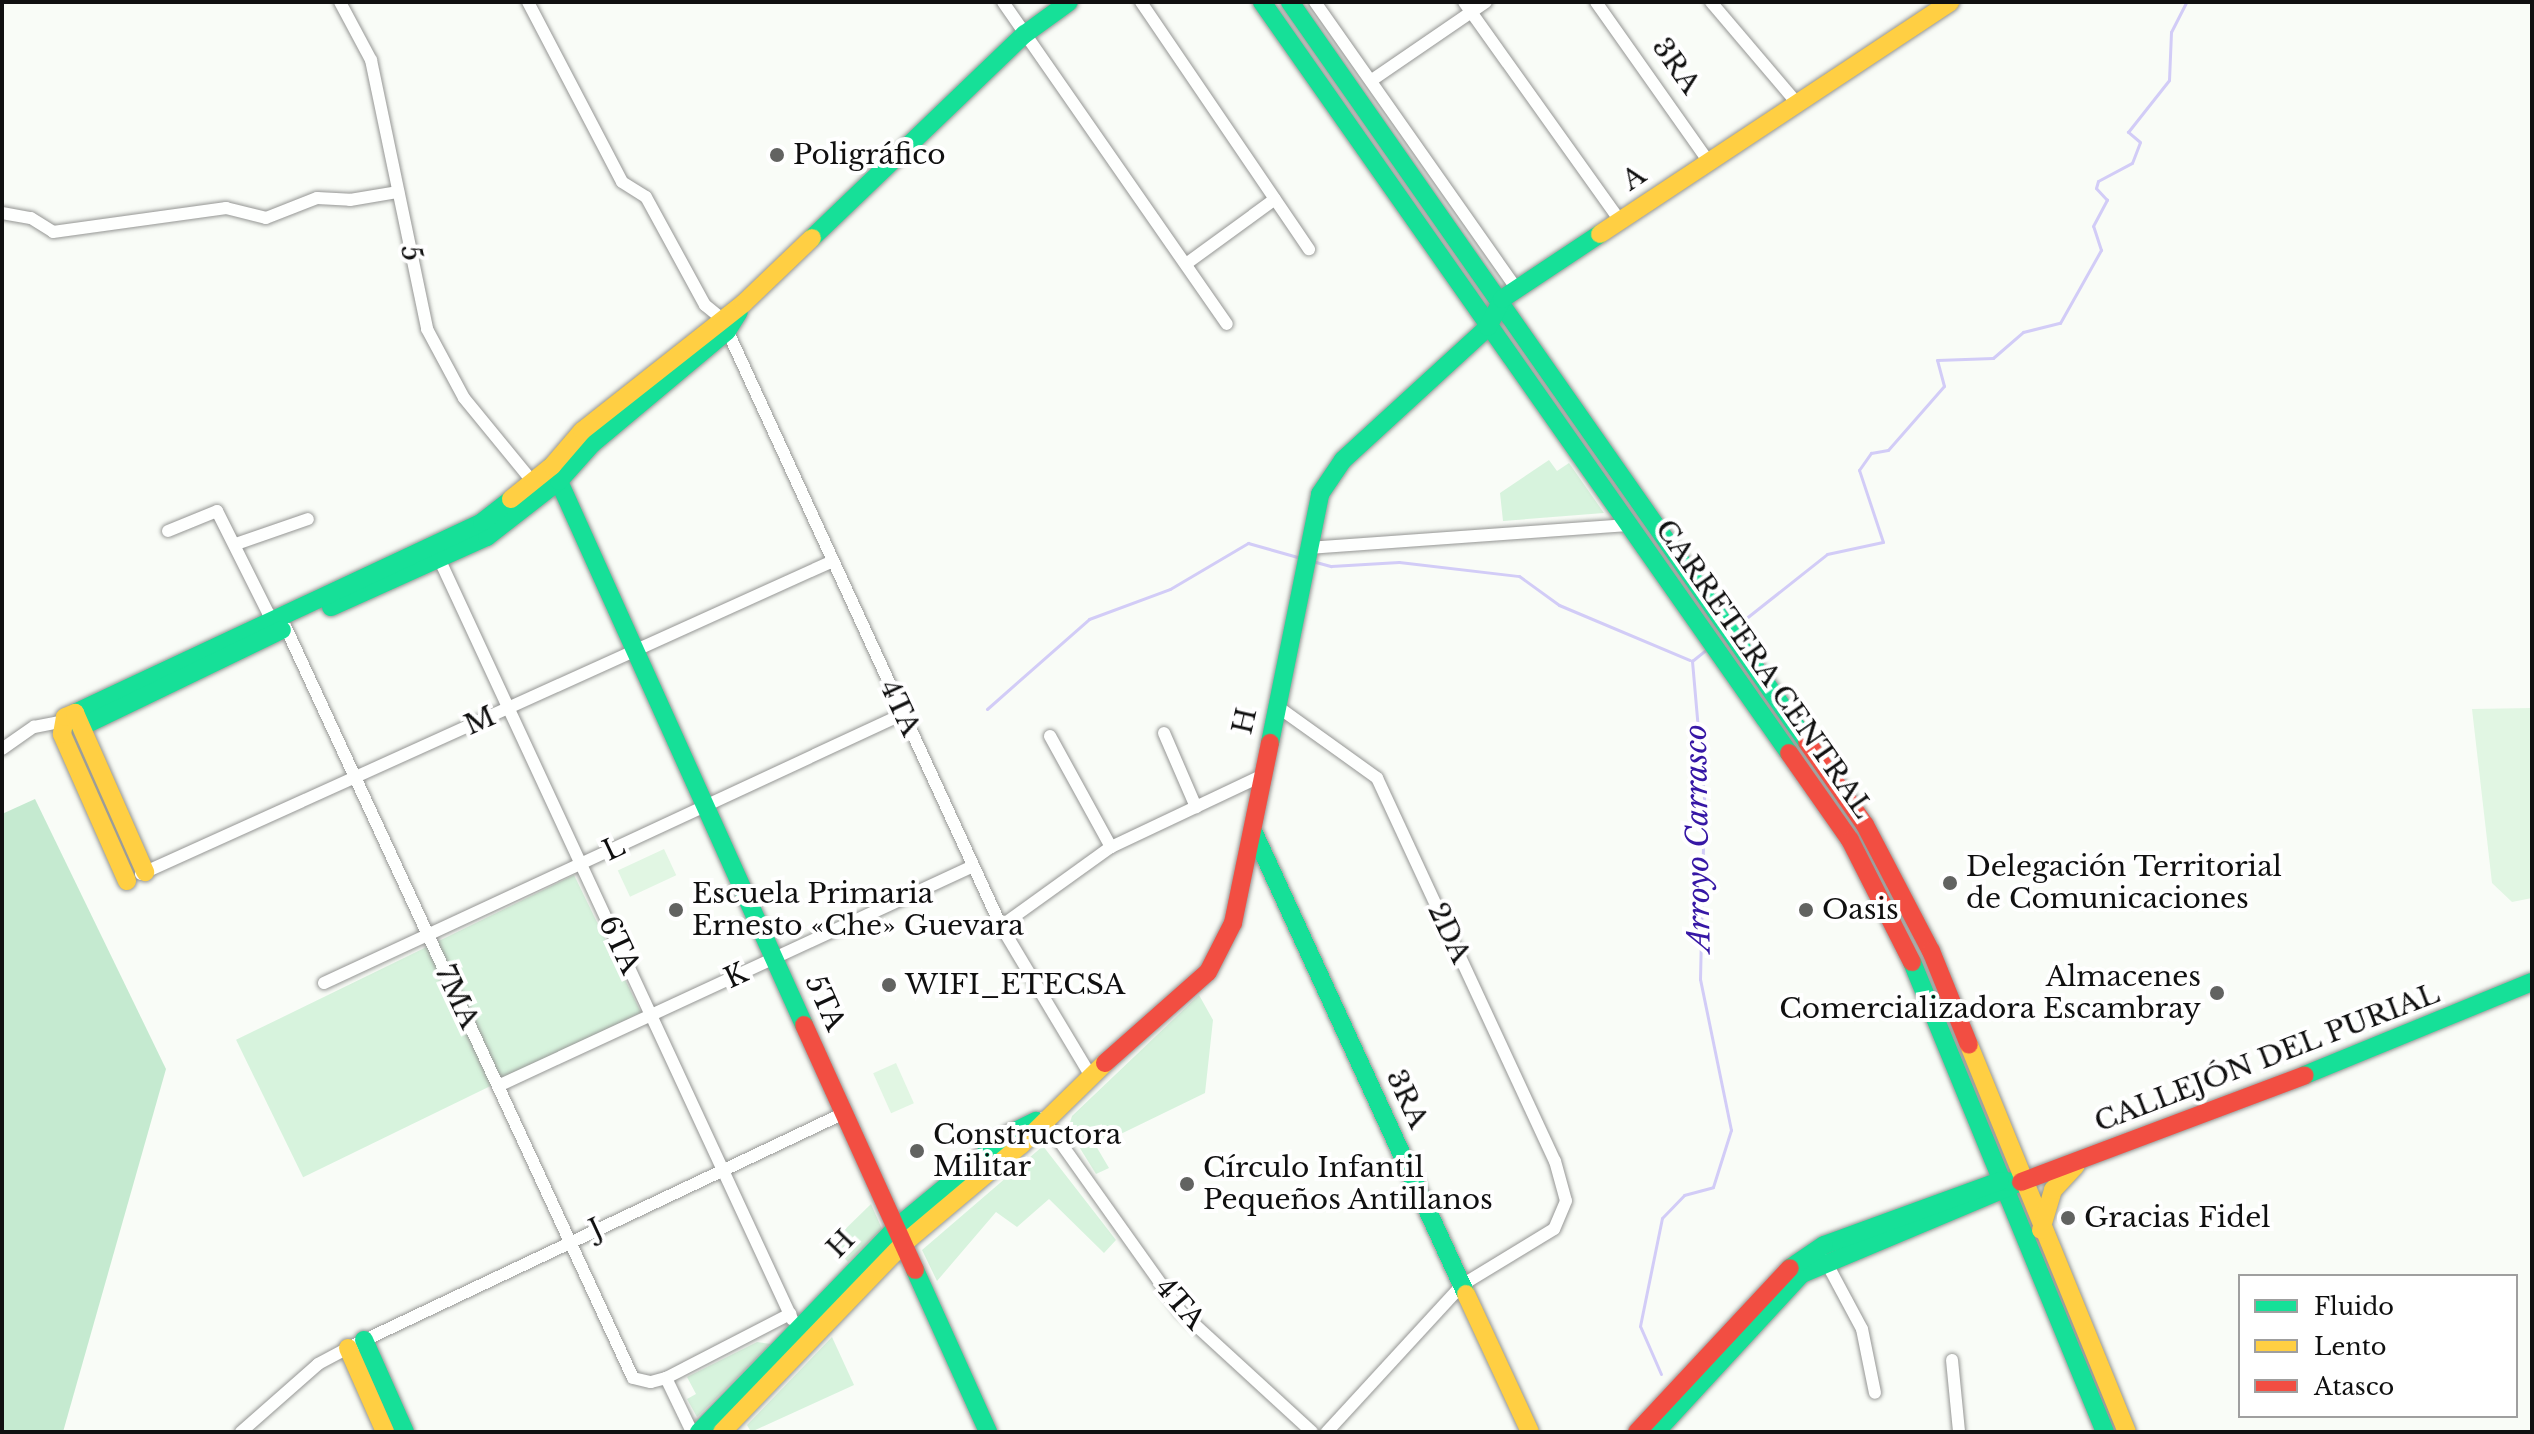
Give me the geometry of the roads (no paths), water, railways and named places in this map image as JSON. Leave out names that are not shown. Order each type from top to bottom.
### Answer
[{"type":"street","name":"5","points":[[340,2],[371,60],[427,329],[464,398],[532,481]]},
{"type":"street","name":"4TA","points":[[528,2],[622,182],[646,197],[705,305],[724,325],[1001,926],[1090,1075]]},
{"type":"street","points":[[1003,2],[1227,324]]},
{"type":"street","points":[[436,552],[487,537],[555,473],[582,431],[724,325],[1025,34],[1069,2]]},
{"type":"street","points":[[1141,2],[1309,249]]},
{"type":"street","name":"CARRETERA CENTRAL","points":[[1262,2],[1850,840],[1907,951],[2105,1432]]},
{"type":"street","name":"CARRETERA CENTRAL","points":[[1290,2],[1509,294],[1719,617],[1865,825],[1931,951],[2021,1182],[2127,1432]]},
{"type":"street","points":[[1315,2],[1372,80],[1509,294],[1488,327]]},
{"type":"street","points":[[1372,80],[1468,7],[1486,2]]},
{"type":"street","name":"3RA","points":[[1596,2],[1709,162]]},
{"type":"street","points":[[1711,2],[1797,103]]},
{"type":"street","name":"A","points":[[1509,294],[1950,2]]},
{"type":"street","points":[[1468,7],[1620,221]]},
{"type":"street","points":[[2,213],[31,218],[53,232],[226,208],[266,218],[317,198],[350,200],[398,192]]},
{"type":"street","points":[[1186,264],[1275,199]]},
{"type":"street","name":"H","points":[[699,1432],[797,1329],[900,1236],[1021,1145],[1043,1118],[1208,972],[1233,923],[1254,833],[1261,776],[1278,707],[1302,569],[1320,494],[1336,468],[1488,327]]},
{"type":"street","points":[[2,749],[34,727],[74,719],[436,552],[482,522],[532,481],[555,473]]},
{"type":"street","name":"5TA","points":[[555,473],[988,1432]]},
{"type":"street","name":"7MA","points":[[168,531],[217,511],[280,624],[355,777],[633,1378],[651,1382],[666,1378]]},
{"type":"street","points":[[236,544],[308,519]]},
{"type":"street","points":[[1307,548],[1629,525]]},
{"type":"street","name":"6TA","points":[[436,552],[797,1329]]},
{"type":"street","name":"M","points":[[127,881],[833,561]]},
{"type":"street","name":"2DA","points":[[1278,707],[1377,778],[1555,1161],[1566,1201],[1554,1229],[1462,1285]]},
{"type":"street","name":"L","points":[[324,983],[903,714]]},
{"type":"street","points":[[74,719],[145,872]]},
{"type":"street","points":[[74,719],[62,734],[127,881]]},
{"type":"street","points":[[1164,733],[1196,807]]},
{"type":"street","points":[[1050,736],[1111,847]]},
{"type":"street","points":[[1001,926],[1111,847],[1261,776]]},
{"type":"street","name":"3RA","points":[[1254,833],[1530,1432]]},
{"type":"street","name":"K","points":[[498,1086],[973,866]]},
{"type":"street","points":[[1907,951],[1931,951]]},
{"type":"street","name":"CALLEJÓN DEL PURIAL","points":[[2002,1187],[2380,1047],[2532,982]]},
{"type":"street","name":"J","points":[[241,1432],[318,1364],[570,1241],[844,1113]]},
{"type":"street","name":"4TA","points":[[1043,1118],[1180,1311],[1312,1432]]},
{"type":"street","points":[[2041,1231],[2053,1190],[2084,1159]]},
{"type":"street","points":[[1656,1432],[1802,1274],[1825,1260],[2002,1187]]},
{"type":"street","points":[[1637,1432],[1796,1262],[1824,1245],[2002,1187]]},
{"type":"street","points":[[1825,1260],[1862,1329],[1875,1393]]},
{"type":"street","points":[[1327,1432],[1462,1285]]},
{"type":"street","points":[[692,1432],[666,1378],[797,1329]]},
{"type":"street","name":"H","points":[[722,1432],[797,1329]]},
{"type":"street","points":[[356,1344],[385,1432]]},
{"type":"street","points":[[356,1344],[405,1432]]},
{"type":"street","points":[[1952,1360],[1959,1432]]},
{"type":"waterway","name":"Arroyo Carrasco","points":[[1735,627],[1827,554],[1883,542],[1859,470],[1871,453],[1888,450],[1944,386],[1937,360],[1993,358],[2023,332],[2060,323],[2101,250],[2093,226],[2107,200],[2096,188],[2098,181],[2132,163],[2140,142],[2128,132],[2169,80],[2171,32],[2186,2]]},
{"type":"waterway","points":[[987,709],[1089,619],[1170,589],[1248,543],[1301,558]]},
{"type":"waterway","points":[[1312,561],[1331,566],[1399,562],[1519,576],[1559,605],[1690,660]]},
{"type":"waterway","name":"Arroyo Carrasco","points":[[1661,1374],[1640,1326],[1662,1218],[1684,1195],[1713,1187],[1731,1130],[1700,979],[1704,798],[1692,661],[1707,649]]},
{"type":"place","name":"Poligráfico","points":[[777,155]]},
{"type":"place","name":"Delegación Territorial de Comunicaciones","points":[[1950,883]]},
{"type":"place","name":"Escuela Primaria Ernesto «Che» Guevara","points":[[676,910]]},
{"type":"place","name":"Oasis","points":[[1806,910]]},
{"type":"place","name":"WIFI_ETECSA","points":[[889,985]]},
{"type":"place","name":"Almacenes Comercializadora Escambray","points":[[2217,993]]},
{"type":"place","name":"Constructora Militar","points":[[917,1151]]},
{"type":"place","name":"Círculo Infantil Pequeños Antillanos","points":[[1187,1184]]},
{"type":"place","name":"Gracias Fidel","points":[[2068,1218]]}]
